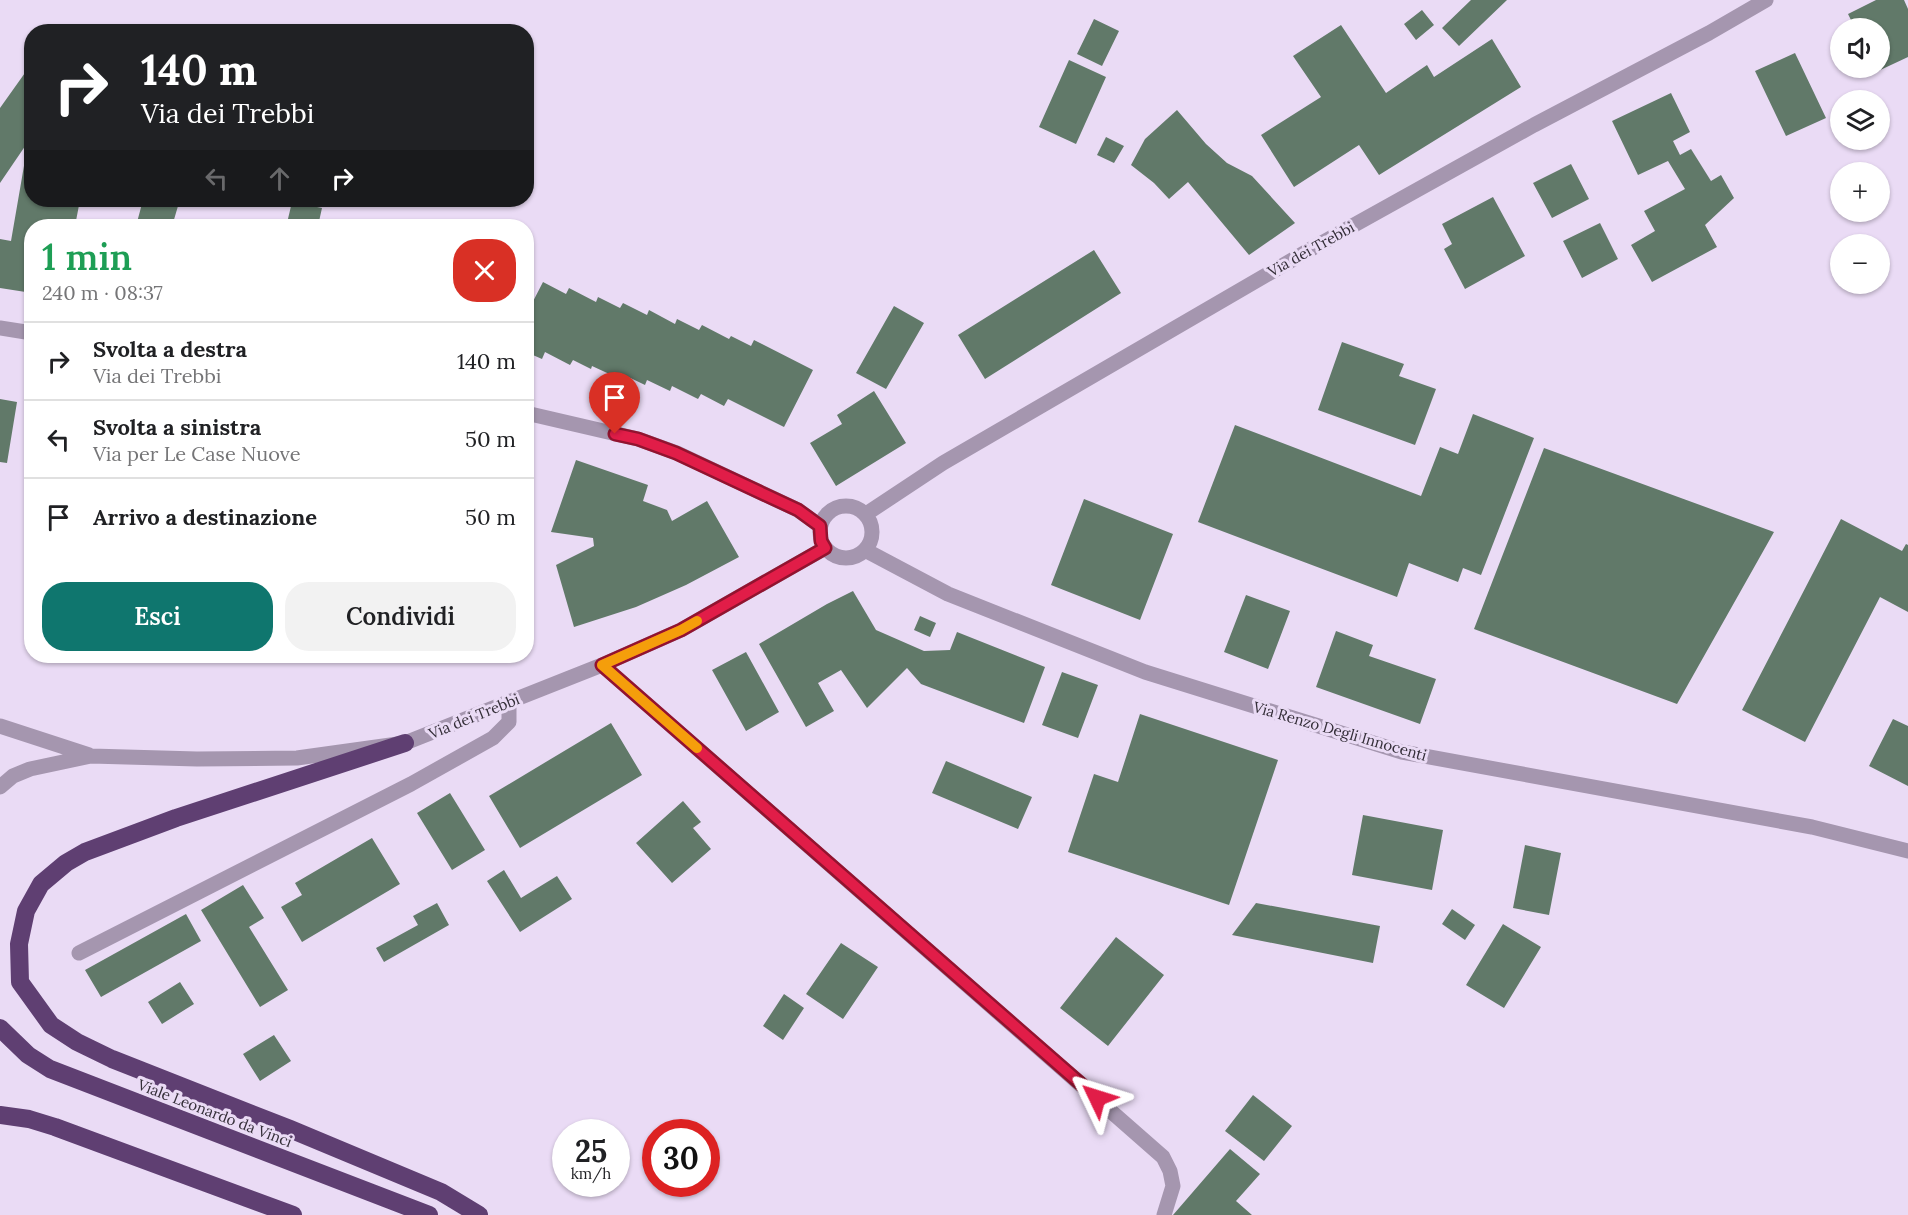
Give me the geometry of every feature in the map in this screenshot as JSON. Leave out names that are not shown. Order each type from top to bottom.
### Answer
[{"type":"highway","points":[[405,743],[176,818],[85,852],[66,863],[41,884],[26,911],[19,944],[20,982],[51,1024],[76,1042],[112,1059],[290,1129],[441,1192],[479,1215]]},
{"type":"highway","name":"Viale Leonardo da Vinci","points":[[0,1028],[28,1055],[50,1069],[429,1215]]},
{"type":"highway","points":[[0,1115],[29,1119],[74,1133],[293,1215]]},
{"type":"street","name":"Via dei Trebbi","points":[[866,514],[943,463],[1292,260],[1534,125],[1709,33],[1766,0]]},
{"type":"street","points":[[0,328],[24,332]]},
{"type":"street","points":[[534,415],[638,439],[676,453],[798,510],[820,526]]},
{"type":"street","points":[[844,505],[860,509],[866,514],[872,529],[870,544],[858,556],[839,558],[825,548],[821,541],[820,526],[829,512],[844,505]]},
{"type":"street","name":"Via dei Trebbi","points":[[91,756],[196,759],[297,758],[405,743],[602,665],[681,630],[825,548]]},
{"type":"street","name":"Via Renzo Degli Innocenti","points":[[865,550],[948,594],[1145,672],[1402,752],[1812,827],[1908,851]]},
{"type":"street","points":[[602,665],[1163,1156],[1170,1171],[1173,1186],[1164,1215]]},
{"type":"street","points":[[79,953],[411,784],[493,738],[509,722],[509,702]]},
{"type":"street","points":[[0,726],[91,756]]},
{"type":"street","points":[[0,787],[13,777],[30,769],[91,756]]},
{"type":"building","points":[[1471,0],[1507,0],[1459,46],[1442,28]]},
{"type":"building","points":[[1876,0],[1904,0],[1908,9],[1908,57],[1890,65],[1890,18],[1850,18],[1848,14]]},
{"type":"building","points":[[1422,10],[1434,25],[1416,40],[1404,24]]},
{"type":"building","points":[[1094,19],[1119,31],[1102,66],[1077,54]]},
{"type":"building","points":[[1341,25],[1386,93],[1427,65],[1434,77],[1492,39],[1521,87],[1379,175],[1359,145],[1294,187],[1261,135],[1321,97],[1293,56]]},
{"type":"building","points":[[1795,53],[1826,118],[1786,136],[1755,71]]},
{"type":"building","points":[[1069,60],[1106,77],[1076,144],[1039,127]]},
{"type":"building","points":[[24,74],[24,148],[0,183],[0,108]]},
{"type":"building","points":[[1671,93],[1690,132],[1673,141],[1680,155],[1691,149],[1711,181],[1721,175],[1734,198],[1705,225],[1717,247],[1652,282],[1631,245],[1655,231],[1644,211],[1685,189],[1668,161],[1638,175],[1612,121]]},
{"type":"building","points":[[1177,110],[1206,144],[1227,163],[1252,176],[1295,223],[1249,255],[1188,182],[1169,199],[1154,183],[1131,165],[1145,139]]},
{"type":"building","points":[[1106,137],[1124,146],[1114,163],[1097,155]]},
{"type":"building","points":[[1571,164],[1589,199],[1552,218],[1533,183]]},
{"type":"building","points":[[24,166],[24,207],[79,207],[76,219],[24,219],[24,292],[0,288],[0,239],[11,241]]},
{"type":"building","points":[[1493,197],[1525,256],[1465,289],[1444,249],[1452,244],[1442,224]]},
{"type":"building","points":[[141,207],[178,207],[174,219],[138,219]]},
{"type":"building","points":[[291,207],[322,208],[320,219],[288,219]]},
{"type":"building","points":[[1600,223],[1618,259],[1582,278],[1563,241]]},
{"type":"building","points":[[1094,250],[1121,293],[985,379],[958,335]]},
{"type":"building","points":[[543,282],[566,294],[569,288],[596,302],[598,297],[620,308],[623,303],[647,315],[649,310],[675,324],[677,319],[699,330],[702,325],[729,339],[731,336],[751,346],[754,340],[813,370],[784,427],[728,399],[724,406],[701,394],[698,399],[672,386],[670,391],[647,380],[645,385],[620,373],[618,378],[573,360],[570,365],[545,352],[542,359],[534,356],[534,299]]},
{"type":"building","points":[[894,306],[924,323],[886,389],[856,373]]},
{"type":"building","points":[[1342,342],[1404,364],[1399,376],[1436,389],[1415,445],[1318,410]]},
{"type":"building","points":[[874,391],[906,443],[836,486],[810,443],[842,424],[837,415]]},
{"type":"building","points":[[0,399],[17,402],[7,463],[0,462]]},
{"type":"building","points":[[1473,414],[1534,438],[1481,575],[1463,568],[1458,582],[1409,563],[1397,597],[1198,522],[1235,425],[1421,496],[1440,447],[1458,454]]},
{"type":"building","points":[[1544,448],[1774,532],[1677,704],[1474,629]]},
{"type":"building","points":[[576,460],[648,485],[643,501],[667,510],[672,521],[707,501],[739,557],[686,585],[636,607],[574,627],[556,565],[594,546],[593,538],[551,532]]},
{"type":"building","points":[[1084,499],[1173,534],[1140,620],[1051,585]]},
{"type":"building","points":[[1841,519],[1902,551],[1906,544],[1908,545],[1908,612],[1880,597],[1805,742],[1742,710]]},
{"type":"building","points":[[853,591],[876,630],[924,651],[950,650],[957,632],[1045,667],[1024,723],[921,684],[907,668],[867,708],[841,670],[818,683],[834,711],[806,727],[759,644]]},
{"type":"building","points":[[1246,595],[1290,611],[1268,669],[1224,652]]},
{"type":"building","points":[[920,616],[936,623],[930,637],[914,630]]},
{"type":"building","points":[[1336,631],[1373,645],[1369,656],[1436,679],[1420,724],[1316,687]]},
{"type":"building","points":[[746,652],[779,712],[746,731],[712,670]]},
{"type":"building","points":[[1062,672],[1098,685],[1078,738],[1042,725]]},
{"type":"building","points":[[1140,714],[1278,760],[1229,905],[1068,852],[1094,774],[1118,782]]},
{"type":"building","points":[[1893,719],[1908,726],[1908,786],[1869,766]]},
{"type":"building","points":[[611,723],[642,775],[520,848],[489,796]]},
{"type":"building","points":[[946,761],[1032,797],[1018,829],[932,793]]},
{"type":"building","points":[[450,793],[485,850],[452,870],[417,813]]},
{"type":"building","points":[[683,801],[701,822],[693,828],[711,849],[672,883],[636,843]]},
{"type":"building","points":[[1363,815],[1443,830],[1432,890],[1352,875]]},
{"type":"building","points":[[372,838],[400,884],[302,942],[281,907],[302,895],[295,883]]},
{"type":"building","points":[[1525,845],[1561,853],[1549,915],[1513,908]]},
{"type":"building","points":[[504,870],[521,898],[557,876],[572,899],[520,932],[487,881]]},
{"type":"building","points":[[243,885],[264,918],[249,927],[288,990],[260,1007],[201,910]]},
{"type":"building","points":[[437,903],[449,925],[384,962],[376,948],[418,925],[413,916]]},
{"type":"building","points":[[1256,903],[1380,926],[1373,963],[1232,935]]},
{"type":"building","points":[[1452,909],[1475,925],[1465,940],[1442,924]]},
{"type":"building","points":[[186,914],[201,941],[101,997],[85,970]]},
{"type":"building","points":[[1503,924],[1541,947],[1504,1008],[1466,985]]},
{"type":"building","points":[[1116,937],[1164,975],[1108,1046],[1060,1008]]},
{"type":"building","points":[[841,943],[878,967],[843,1019],[806,994]]},
{"type":"building","points":[[180,982],[194,1004],[162,1024],[148,1002]]},
{"type":"building","points":[[784,994],[804,1008],[783,1040],[763,1026]]},
{"type":"building","points":[[274,1035],[291,1061],[260,1081],[243,1054]]},
{"type":"building","points":[[1253,1095],[1292,1126],[1264,1161],[1225,1131]]},
{"type":"building","points":[[1230,1149],[1260,1174],[1236,1201],[1252,1215],[1173,1215]]},
{"type":"slow traffic","points":[[697,621],[602,665],[697,748]]},
{"type":"route","points":[[615,434],[638,439],[676,453],[798,510],[820,526],[821,541],[825,548],[681,630],[602,665],[1097,1098]]}]
